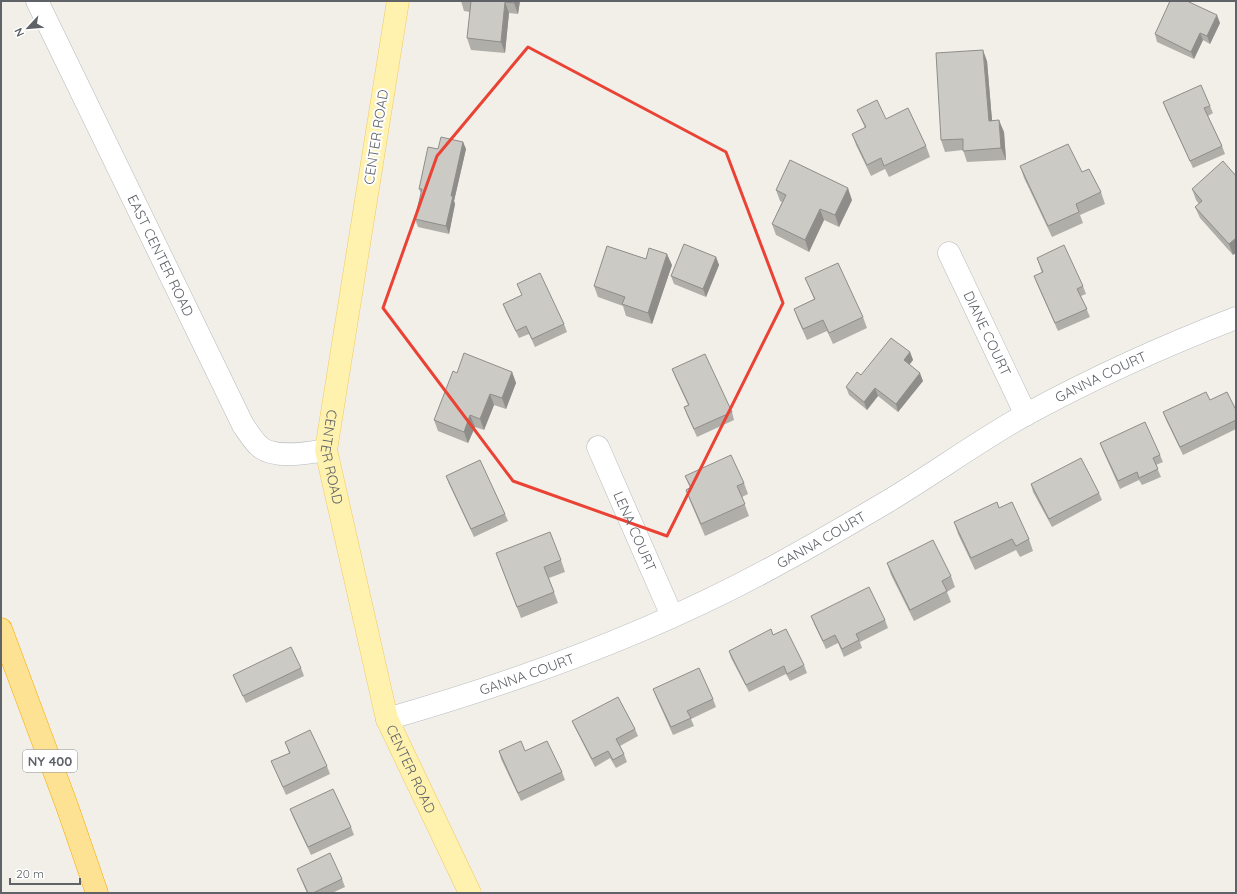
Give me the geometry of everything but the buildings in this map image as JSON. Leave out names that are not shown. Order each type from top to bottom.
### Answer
[{"type":"highway","name":"NY 400","points":[[1,629],[67,806],[97,893]]},
{"type":"main road","name":"CENTER ROAD","points":[[398,1],[326,450],[387,719],[470,893]]},
{"type":"street","name":"EAST CENTER ROAD","points":[[37,1],[243,425],[259,447],[276,454],[296,454],[326,450]]},
{"type":"street","name":"DIANE COURT","points":[[949,253],[1026,415]]},
{"type":"street","name":"GANNA COURT","points":[[387,719],[445,702],[560,663],[672,616],[787,559],[885,503],[1026,415],[1104,374],[1184,338],[1236,318]]},
{"type":"street","name":"LENA COURT","points":[[598,447],[672,616]]},
{"type":"highlighted area","points":[[528,47],[726,152],[783,303],[667,536],[513,481],[383,308],[437,156]]}]
